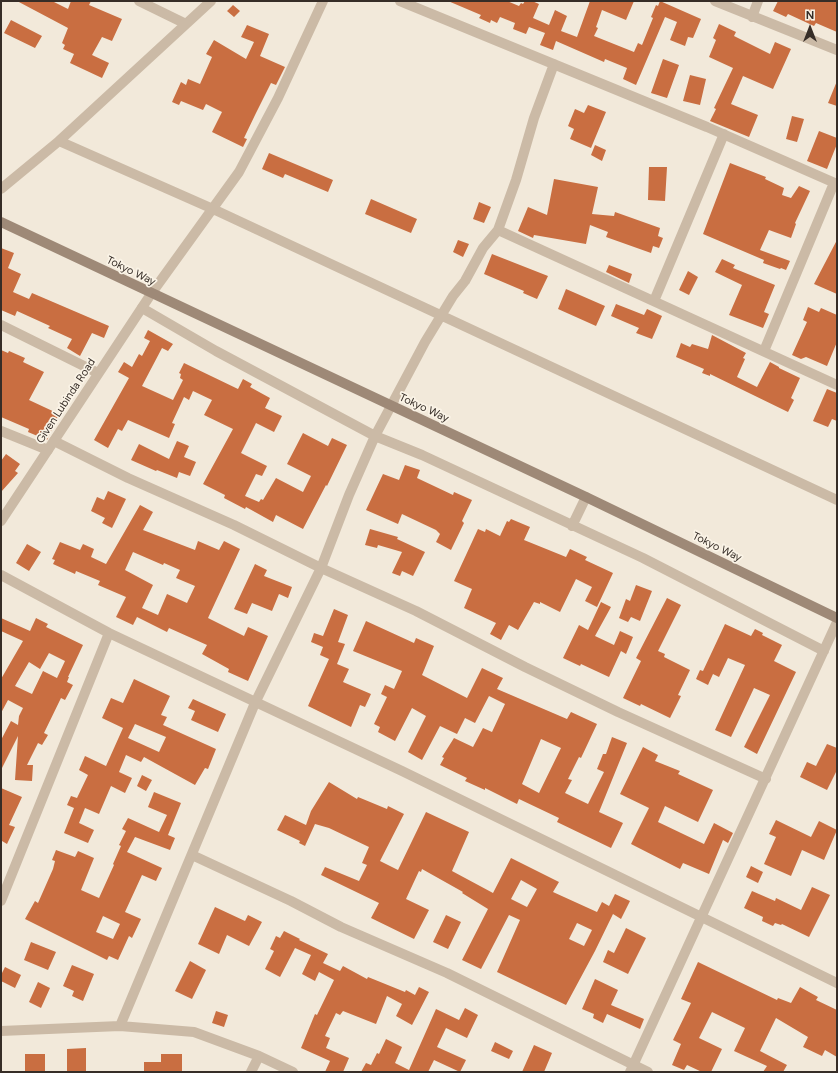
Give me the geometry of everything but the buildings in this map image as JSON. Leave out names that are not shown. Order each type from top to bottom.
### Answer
[{"type":"main road","name":"Tokyo Way","points":[[1,222],[151,294],[259,342],[837,618]]},
{"type":"street","points":[[139,1],[186,24]]},
{"type":"street","points":[[1,189],[59,141],[211,1]]},
{"type":"street","name":"Given Lubinda Road","points":[[1,521],[151,294],[239,172],[264,126],[323,1]]},
{"type":"street","points":[[400,1],[423,5],[554,64],[724,134],[836,183],[764,351]]},
{"type":"street","points":[[715,1],[837,50]]},
{"type":"street","points":[[752,17],[758,1]]},
{"type":"street","points":[[120,1026],[255,703],[321,568],[349,495],[375,436],[390,405],[441,315],[465,281],[483,248],[498,230],[516,180],[534,118],[554,64]]},
{"type":"street","points":[[654,301],[724,134]]},
{"type":"street","points":[[59,141],[213,209],[837,500]]},
{"type":"street","points":[[498,230],[837,385]]},
{"type":"street","points":[[142,308],[216,351],[375,436],[422,455],[668,571],[732,606],[824,652]]},
{"type":"street","points":[[1,325],[98,373]]},
{"type":"street","points":[[1,431],[48,450]]},
{"type":"street","points":[[54,441],[128,478],[234,525],[321,568],[416,611],[525,667],[604,705],[766,779]]},
{"type":"street","points":[[572,526],[586,497]]},
{"type":"street","points":[[1,575],[109,633],[402,771],[837,983]]},
{"type":"street","points":[[632,1068],[700,917],[766,779],[837,622]]},
{"type":"street","points":[[1,901],[109,633]]},
{"type":"street","points":[[192,855],[291,900],[341,927],[446,973],[632,1068],[648,1072]]},
{"type":"street","points":[[1,1031],[120,1026],[194,1032],[259,1056],[293,1072]]},
{"type":"street","points":[[251,1072],[259,1056]]}]
